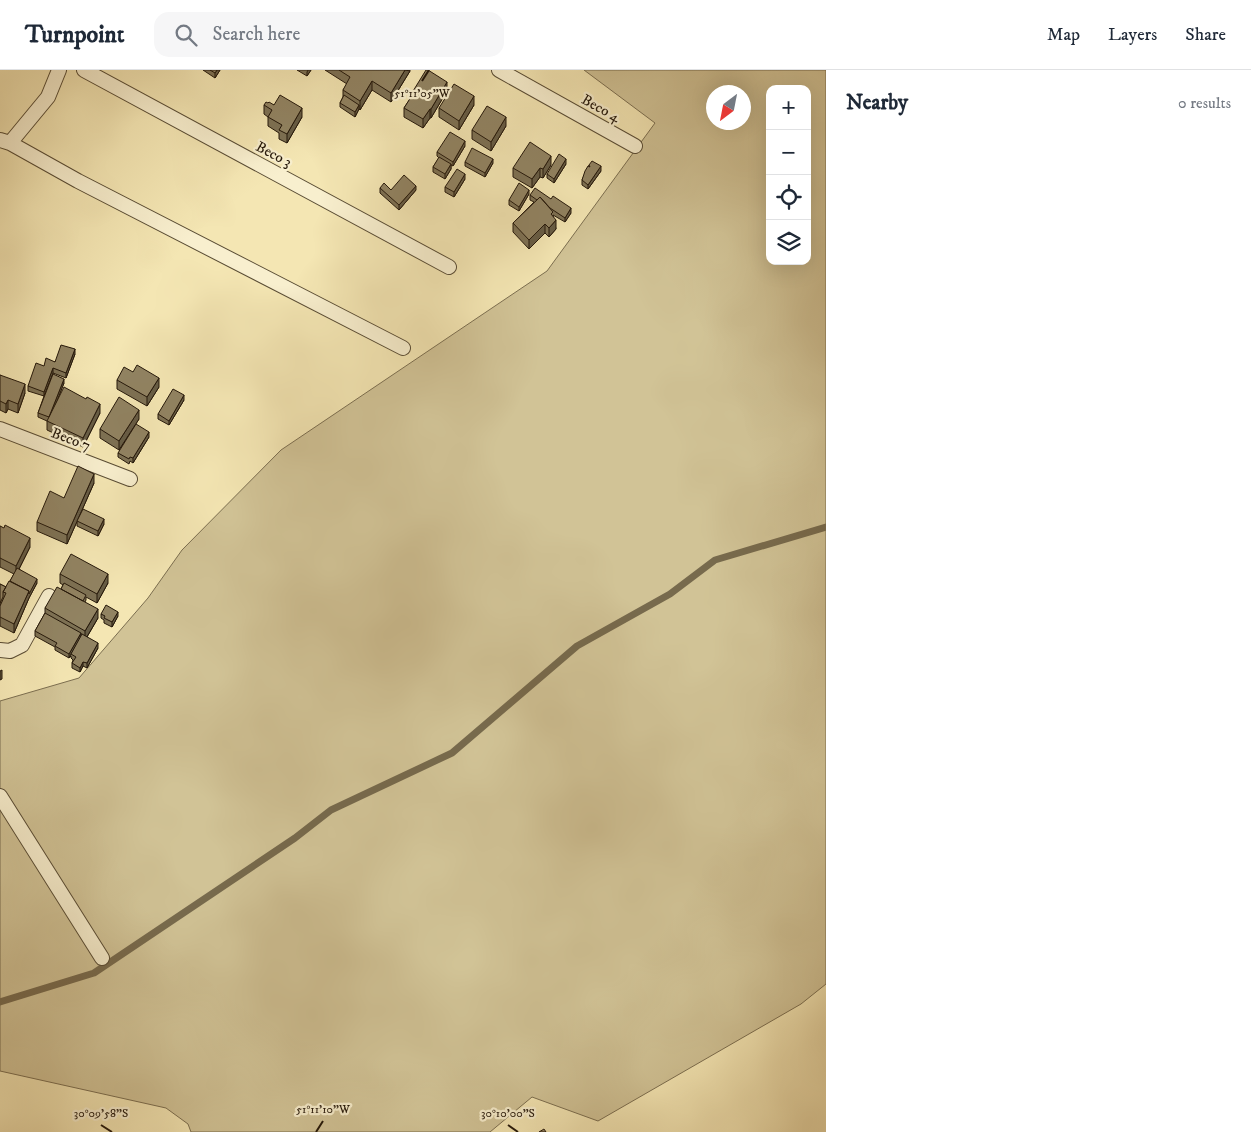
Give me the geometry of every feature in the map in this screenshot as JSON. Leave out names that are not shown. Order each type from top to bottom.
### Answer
[{"type":"lane","points":[[58,70],[48,97],[5,142],[402,348]]},
{"type":"lane","name":"Beco 3","points":[[84,70],[449,267]]},
{"type":"lane","name":"Beco 4","points":[[499,70],[635,146]]},
{"type":"lane","name":"Beco 7","points":[[0,429],[130,479]]},
{"type":"lane","points":[[0,650],[10,651],[22,645],[49,596]]},
{"type":"lane","points":[[0,796],[102,958]]},
{"type":"shaded area","points":[[584,70],[826,70],[826,984],[801,1004],[598,1121],[532,1097],[490,1132],[191,1132],[188,1124],[166,1108],[0,1071],[0,701],[79,678],[148,598],[182,550],[281,450],[547,271],[655,123]]},
{"type":"building","points":[[339,70],[405,70],[391,93],[372,81],[360,101],[343,90],[350,77]]},
{"type":"building","points":[[426,70],[447,82],[423,119],[404,108]]},
{"type":"building","points":[[454,84],[474,96],[459,121],[439,108]]},
{"type":"building","points":[[280,95],[302,108],[287,134],[279,130],[282,125],[268,117],[272,110],[264,105],[266,102],[269,102],[274,105]]},
{"type":"building","points":[[344,95],[359,105],[355,112],[340,103]]},
{"type":"building","points":[[487,106],[506,117],[491,142],[472,130]]},
{"type":"building","points":[[450,132],[465,141],[453,162],[437,152]]},
{"type":"building","points":[[530,142],[551,156],[543,169],[540,168],[532,179],[513,168]]},
{"type":"building","points":[[472,148],[493,159],[485,173],[465,162]]},
{"type":"building","points":[[559,154],[566,159],[554,179],[547,174]]},
{"type":"building","points":[[439,157],[451,164],[445,174],[433,167]]},
{"type":"building","points":[[592,161],[601,166],[588,185],[582,180],[585,171],[588,166],[590,167],[589,165]]},
{"type":"building","points":[[457,169],[465,174],[454,192],[445,187]]},
{"type":"building","points":[[404,175],[416,186],[399,205],[380,188],[384,183],[391,190]]},
{"type":"building","points":[[519,183],[529,190],[519,207],[509,200]]},
{"type":"building","points":[[535,188],[551,199],[553,196],[571,208],[565,218],[550,208],[540,197],[537,200],[530,195]]},
{"type":"building","points":[[540,197],[553,212],[551,214],[556,220],[549,228],[545,224],[529,240],[513,223]]},
{"type":"building","points":[[61,345],[75,349],[66,373],[53,368],[44,392],[28,386],[36,363],[44,366],[46,358],[55,362]]},
{"type":"building","points":[[137,365],[159,378],[147,397],[117,380],[124,367],[133,372]]},
{"type":"building","points":[[53,374],[64,379],[49,417],[38,413]]},
{"type":"building","points":[[0,375],[25,384],[18,404],[8,400],[6,404],[0,401]]},
{"type":"building","points":[[64,387],[100,404],[83,438],[47,421]]},
{"type":"building","points":[[173,389],[184,395],[169,421],[158,414]]},
{"type":"building","points":[[119,397],[139,410],[119,441],[100,429]]},
{"type":"building","points":[[136,424],[149,432],[133,458],[130,457],[129,459],[118,453]]},
{"type":"building","points":[[78,466],[94,474],[67,535],[37,522],[50,491],[64,498]]},
{"type":"building","points":[[83,509],[104,519],[98,531],[77,521]]},
{"type":"building","points":[[5,525],[30,538],[16,566],[0,558],[0,526],[4,528]]},
{"type":"building","points":[[71,554],[108,574],[97,594],[60,574]]},
{"type":"building","points":[[17,568],[37,579],[29,594],[29,591],[10,581]]},
{"type":"building","points":[[9,581],[29,591],[14,624],[0,617],[0,606],[6,593],[3,592]]},
{"type":"building","points":[[64,583],[86,595],[83,601],[61,589]]},
{"type":"building","points":[[0,584],[6,587],[0,603]]},
{"type":"building","points":[[57,587],[98,609],[85,631],[45,608]]},
{"type":"building","points":[[106,605],[118,612],[112,622],[101,614]]},
{"type":"building","points":[[45,613],[81,633],[69,654],[55,646],[57,643],[35,631]]},
{"type":"building","points":[[82,634],[98,643],[87,663],[83,662],[80,668],[72,663],[76,657],[71,654]]},
{"type":"waterway","points":[[0,1002],[94,973],[295,838],[331,810],[452,753],[577,646],[670,594],[715,560],[826,527]]}]
